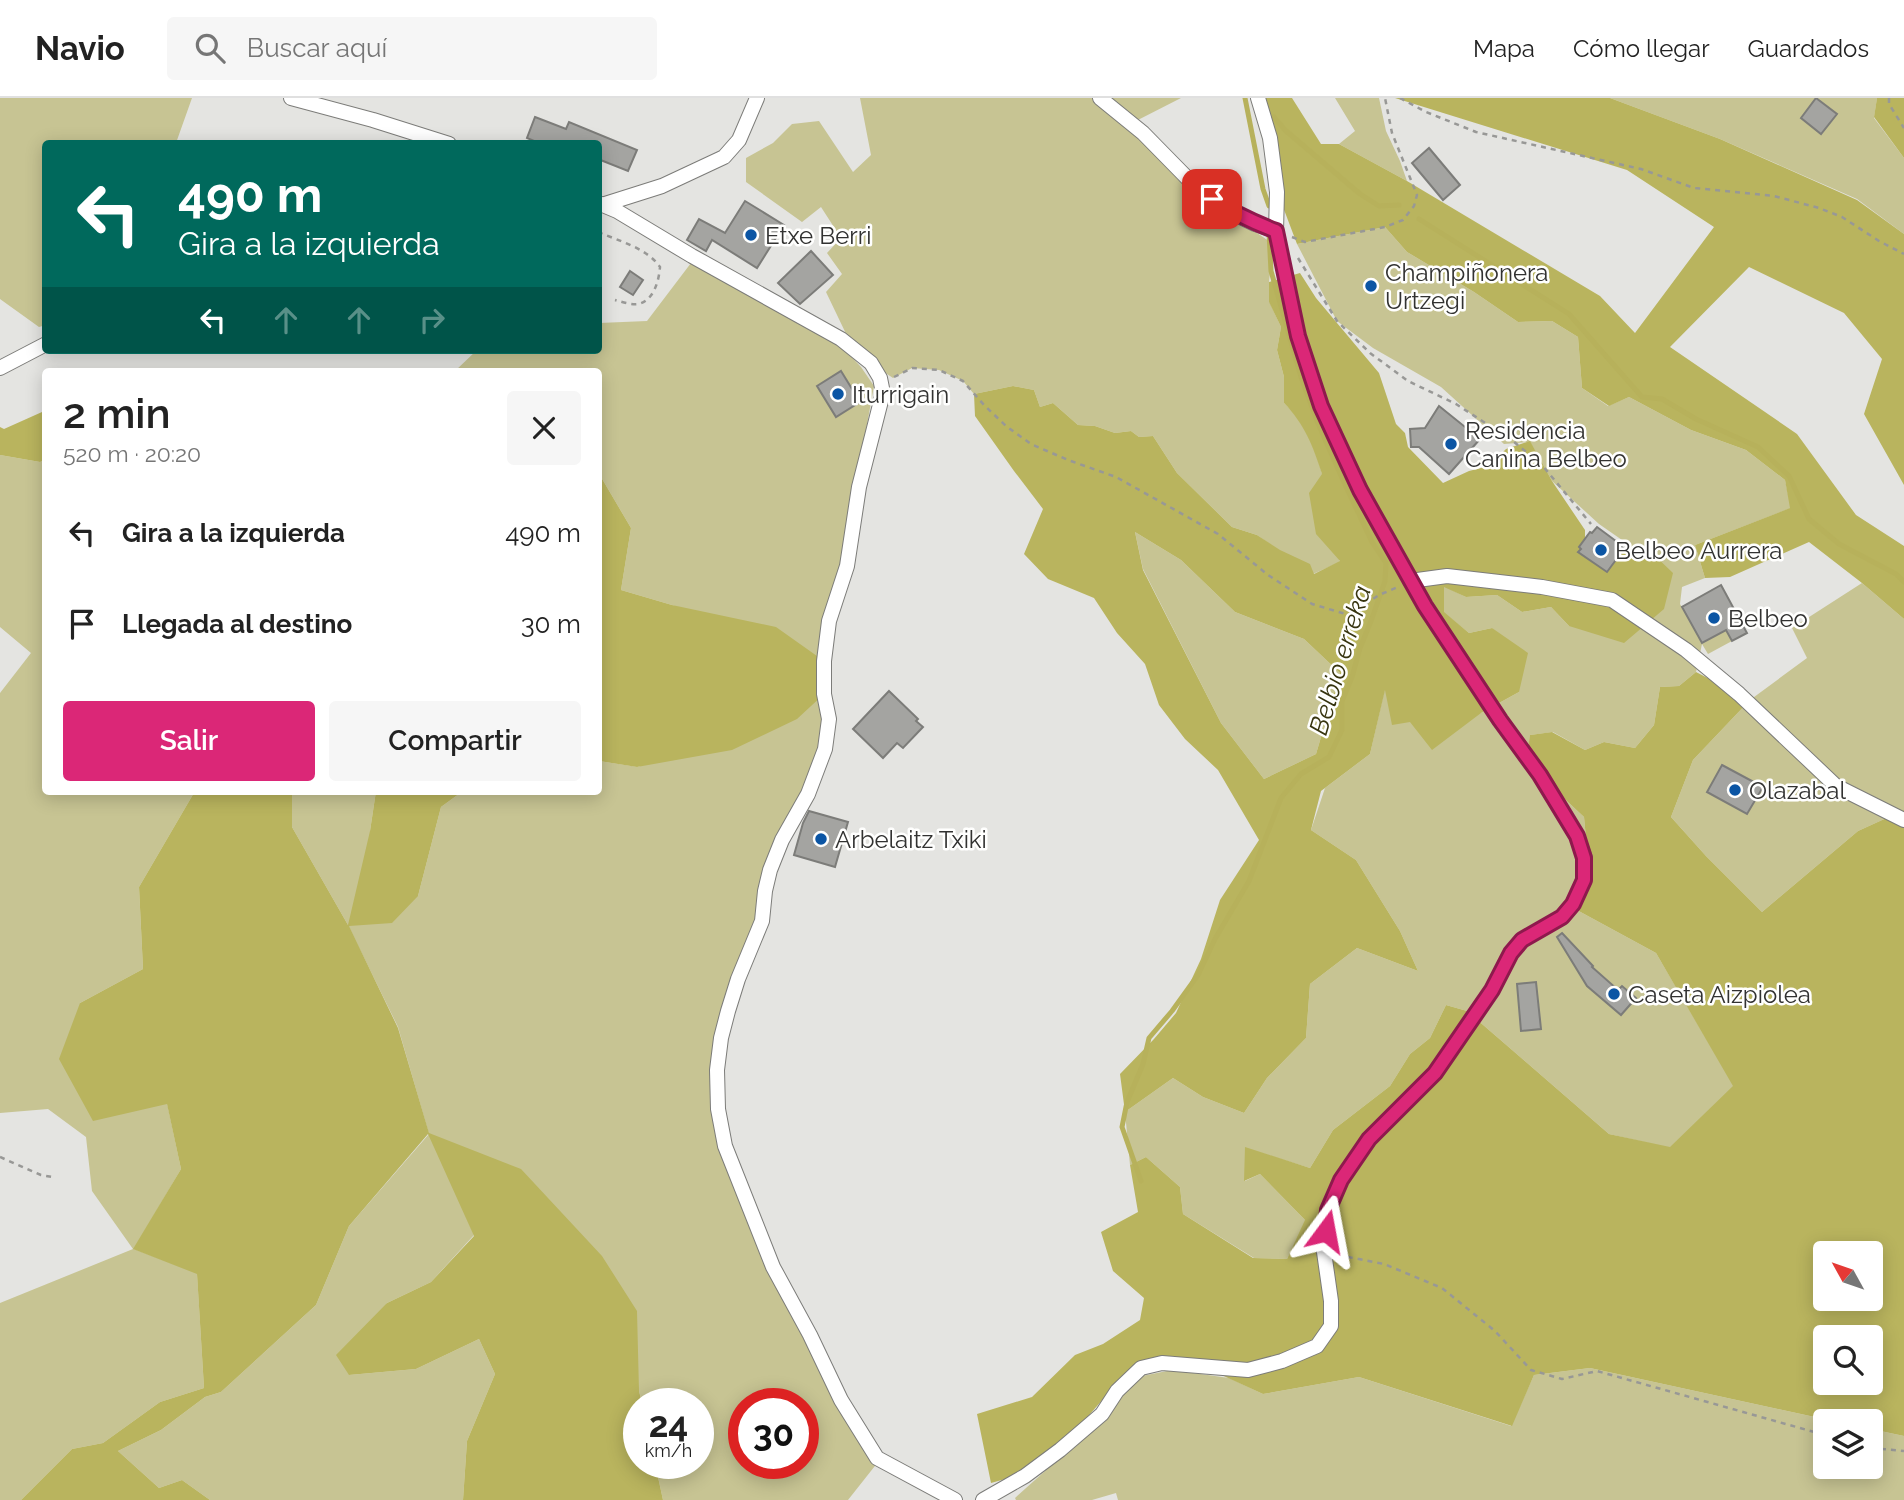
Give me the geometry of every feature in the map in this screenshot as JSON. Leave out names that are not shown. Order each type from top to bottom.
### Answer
[{"type":"street","points":[[291,98],[436,140]]},
{"type":"street","points":[[602,203],[662,186],[724,157],[739,140],[757,98]]},
{"type":"street","points":[[1100,98],[1143,133],[1195,186],[1230,212],[1276,231]]},
{"type":"street","points":[[983,1500],[1025,1476],[1060,1450],[1102,1414],[1117,1391],[1141,1368],[1162,1363],[1248,1370],[1282,1361],[1317,1346],[1331,1326],[1331,1301],[1324,1252],[1328,1210],[1341,1180],[1369,1139],[1435,1073],[1492,990],[1511,953],[1522,940],[1562,917],[1573,904],[1584,880],[1584,858],[1577,836],[1540,775],[1500,720],[1410,581],[1360,490],[1321,406],[1298,336],[1276,231],[1277,192],[1270,138],[1258,98]]},
{"type":"street","points":[[602,205],[841,339],[870,363],[882,385],[883,393],[859,487],[847,566],[830,621],[824,661],[824,694],[829,719],[825,749],[808,794],[782,840],[770,870],[762,921],[728,1011],[717,1070],[718,1109],[725,1146],[773,1267],[841,1400],[877,1458],[955,1500]]},
{"type":"street","points":[[0,368],[42,346]]},
{"type":"street","points":[[1410,581],[1447,576],[1542,587],[1612,600],[1686,650],[1739,694],[1836,786],[1904,820]]},
{"type":"path","points":[[1276,231],[1305,242],[1385,227],[1403,220],[1414,206],[1417,195],[1392,133],[1385,98]]},
{"type":"path","points":[[1400,98],[1426,112],[1476,132],[1641,169],[1694,188],[1774,197],[1819,208],[1842,218],[1904,254]]},
{"type":"path","points":[[1889,98],[1889,104],[1904,128]]},
{"type":"path","points":[[602,234],[638,249],[655,259],[660,267],[660,278],[647,300],[638,304],[615,300]]},
{"type":"path","points":[[1295,251],[1337,321],[1370,353],[1408,381],[1457,404],[1513,441],[1542,465],[1591,524]]},
{"type":"path","points":[[882,385],[912,368],[939,370],[963,381],[1006,426],[1031,444],[1116,477],[1218,534],[1268,575],[1312,604],[1349,615],[1379,595],[1410,581]]},
{"type":"path","points":[[0,1157],[52,1177]]},
{"type":"path","points":[[1324,1252],[1384,1264],[1442,1288],[1495,1331],[1531,1370],[1562,1379],[1597,1371],[1813,1432]]},
{"type":"path","points":[[1883,1449],[1904,1451]]},
{"type":"shaded area","points":[[0,98],[192,98],[177,140],[42,140],[42,326],[39,327],[0,299]]},
{"type":"shaded area","points":[[860,98],[1181,98],[1132,123],[1247,226],[1273,244],[1269,301],[1281,327],[1277,350],[1284,377],[1284,403],[1299,420],[1315,453],[1326,489],[1340,562],[1313,574],[1257,535],[1232,527],[1177,473],[1153,436],[1139,437],[1131,431],[1115,433],[1095,426],[1078,425],[1053,403],[1040,407],[1034,390],[1013,386],[974,394],[963,381],[939,370],[912,368],[893,378],[849,340],[826,292],[842,274],[827,253],[841,238],[821,207],[802,222],[746,182],[746,158],[773,143],[792,124],[819,121],[853,172],[871,155]]},
{"type":"shaded area","points":[[1262,98],[1292,98],[1321,144],[1339,144],[1407,181],[1600,296],[1635,333],[1714,227],[1627,170],[1395,98],[1610,98],[1720,139],[1857,200],[1904,234],[1904,485],[1864,414],[1882,359],[1844,313],[1749,267],[1670,347],[1797,434],[1856,515],[1904,546],[1904,619],[1809,542],[1730,577],[1705,578],[1695,545],[1790,508],[1785,480],[1746,450],[1691,430],[1629,397],[1609,406],[1582,388],[1578,337],[1552,321],[1518,322],[1407,252],[1385,227],[1297,244],[1283,207]]},
{"type":"shaded area","points":[[1335,98],[1379,98],[1386,131],[1407,181],[1339,144],[1355,131]]},
{"type":"shaded area","points":[[1610,98],[1877,98],[1874,118],[1904,158],[1904,234],[1857,199],[1720,139]]},
{"type":"shaded area","points":[[1877,98],[1904,98],[1904,158],[1874,117]]},
{"type":"shaded area","points":[[1385,227],[1407,252],[1518,322],[1552,321],[1578,337],[1582,388],[1608,406],[1629,397],[1691,430],[1746,450],[1785,480],[1791,508],[1695,545],[1705,578],[1682,587],[1680,604],[1702,643],[1726,630],[1732,641],[1708,654],[1702,644],[1696,672],[1679,686],[1660,687],[1654,725],[1635,748],[1604,742],[1585,750],[1553,732],[1530,735],[1529,748],[1554,789],[1584,817],[1588,859],[1575,909],[1656,953],[1734,1086],[1670,1148],[1609,1134],[1467,1011],[1446,1005],[1430,1038],[1410,1054],[1390,1086],[1333,1130],[1310,1168],[1245,1148],[1245,1181],[1260,1174],[1306,1221],[1287,1259],[1254,1258],[1183,1214],[1180,1187],[1146,1157],[1130,1165],[1125,1112],[1173,1078],[1203,1097],[1244,1113],[1267,1078],[1306,1038],[1310,984],[1357,948],[1418,971],[1400,931],[1356,860],[1311,830],[1325,788],[1370,754],[1385,688],[1410,722],[1481,713],[1519,692],[1492,628],[1469,633],[1443,612],[1444,586],[1466,597],[1497,595],[1522,612],[1551,607],[1569,626],[1649,550],[1619,545],[1622,540],[1599,524],[1552,481],[1530,442],[1504,444],[1441,387],[1373,348],[1337,321],[1297,244]]},
{"type":"shaded area","points":[[691,263],[844,349],[874,386],[824,661],[672,605],[621,590],[631,528],[602,479],[602,368],[458,368],[473,354],[602,354],[602,323],[647,321]]},
{"type":"shaded area","points":[[1300,273],[1316,298],[1379,373],[1396,424],[1405,433],[1408,447],[1443,483],[1469,471],[1489,466],[1506,449],[1530,441],[1552,481],[1585,530],[1585,539],[1624,549],[1649,550],[1673,573],[1664,609],[1624,643],[1569,626],[1551,607],[1522,612],[1497,595],[1466,597],[1444,587],[1444,612],[1469,633],[1492,628],[1528,653],[1519,692],[1481,713],[1432,750],[1410,722],[1392,725],[1385,690],[1370,754],[1321,791],[1311,830],[1356,860],[1400,931],[1418,971],[1357,948],[1310,984],[1306,1038],[1267,1078],[1244,1113],[1203,1097],[1173,1078],[1125,1112],[1120,1074],[1176,1013],[1201,959],[1220,900],[1259,840],[1218,770],[1185,739],[1159,705],[1145,664],[1117,633],[1094,598],[1048,579],[1024,554],[1043,509],[975,416],[974,394],[1013,386],[1034,390],[1040,407],[1053,403],[1078,425],[1095,426],[1115,433],[1131,431],[1139,437],[1153,436],[1177,473],[1232,527],[1257,535],[1280,550],[1310,564],[1314,574],[1340,561],[1316,534],[1309,493],[1322,474],[1308,436],[1284,403],[1284,377],[1277,350],[1281,327],[1269,302],[1269,282]],"holes":[[[1135,532],[1181,560],[1235,612],[1304,639],[1340,673],[1316,754],[1264,779],[1221,723],[1143,570]]]},
{"type":"shaded area","points":[[42,412],[42,461],[0,455],[0,427],[4,429]]},
{"type":"shaded area","points":[[0,455],[42,461],[42,795],[193,795],[139,887],[143,969],[80,1003],[167,1103],[181,1169],[134,1249],[197,1273],[204,1388],[160,1402],[103,1443],[72,1449],[21,1500],[0,1500],[0,1303],[133,1249],[92,1191],[86,1137],[48,1109],[0,1113],[0,693],[31,653],[0,627]]},
{"type":"shaded area","points":[[602,479],[631,528],[621,590],[672,605],[776,627],[824,661],[824,694],[797,719],[732,750],[637,767],[602,761]]},
{"type":"shaded area","points":[[1135,532],[1181,560],[1235,612],[1304,639],[1340,673],[1316,754],[1264,779],[1221,723],[1143,569]]},
{"type":"shaded area","points":[[1862,583],[1904,619],[1904,810],[1858,831],[1762,912],[1671,817],[1693,760],[1750,700],[1807,658],[1792,628]]},
{"type":"shaded area","points":[[1696,672],[1750,700],[1693,760],[1671,817],[1762,912],[1858,831],[1904,810],[1904,1436],[1883,1432],[1883,1409],[1813,1409],[1813,1417],[1590,1368],[1534,1375],[1512,1426],[1359,1377],[1263,1394],[1191,1361],[1135,1370],[1104,1398],[1077,1429],[1016,1476],[991,1483],[977,1414],[1032,1397],[1075,1355],[1103,1344],[1140,1320],[1144,1298],[1113,1271],[1101,1232],[1138,1212],[1130,1165],[1146,1157],[1180,1187],[1183,1214],[1253,1258],[1287,1259],[1305,1220],[1260,1174],[1244,1181],[1245,1147],[1310,1168],[1333,1130],[1390,1086],[1410,1054],[1430,1038],[1446,1005],[1467,1011],[1609,1134],[1670,1147],[1733,1086],[1656,953],[1575,909],[1588,859],[1584,817],[1554,789],[1528,748],[1530,735],[1552,732],[1585,750],[1604,742],[1635,748],[1654,725],[1660,687],[1679,686]]},
{"type":"shaded area","points":[[824,694],[825,749],[782,840],[728,1011],[718,1109],[773,1267],[882,1457],[848,1500],[663,1500],[658,1479],[714,1479],[714,1388],[637,1388],[430,1134],[474,1235],[431,1282],[387,1303],[349,1375],[416,1369],[479,1339],[495,1374],[467,1441],[463,1500],[210,1500],[182,1480],[159,1488],[118,1451],[161,1430],[205,1397],[221,1392],[316,1305],[349,1226],[429,1134],[398,1027],[348,925],[292,827],[292,795],[375,795],[370,831],[418,896],[441,807],[458,795],[602,795],[602,761],[638,767]]},
{"type":"shaded area","points":[[193,795],[292,795],[292,827],[348,925],[370,831],[375,795],[458,795],[441,807],[418,896],[392,923],[349,926],[398,1028],[429,1133],[521,1169],[602,1256],[637,1311],[639,1388],[623,1388],[623,1479],[658,1479],[663,1500],[463,1500],[467,1441],[495,1374],[479,1339],[416,1369],[349,1375],[336,1355],[387,1303],[431,1282],[474,1236],[428,1134],[349,1226],[316,1305],[221,1392],[205,1397],[161,1430],[118,1451],[159,1488],[182,1480],[210,1500],[21,1500],[72,1449],[103,1443],[160,1402],[204,1388],[197,1274],[133,1249],[181,1169],[167,1104],[93,1121],[59,1059],[80,1003],[143,969],[139,887]]},
{"type":"shaded area","points":[[1590,1368],[1813,1417],[1813,1479],[1883,1479],[1883,1432],[1904,1436],[1904,1500],[1118,1500],[1116,1493],[1092,1500],[1015,1498],[1092,1429],[1137,1377],[1172,1370],[1229,1378],[1263,1394],[1359,1377],[1511,1426],[1534,1375]]},
{"type":"building","points":[[1816,98],[1837,114],[1821,134],[1801,118]]},
{"type":"building","points":[[535,117],[566,129],[569,122],[637,150],[628,171],[602,161],[602,140],[527,138]]},
{"type":"building","points":[[1429,148],[1460,185],[1443,200],[1412,163]]},
{"type":"building","name":"Etxe Berri","points":[[745,201],[784,225],[757,268],[712,240],[706,251],[687,240],[699,219],[725,233]]},
{"type":"building","points":[[811,251],[833,275],[800,304],[778,283]]},
{"type":"building","points":[[630,271],[643,280],[633,295],[620,287]]},
{"type":"building","name":"Iturrigain","points":[[841,371],[860,402],[836,417],[817,386]]},
{"type":"building","name":"Residencia Canina Belbeo","points":[[1439,406],[1480,439],[1449,474],[1419,447],[1411,447],[1410,429],[1425,428]]},
{"type":"building","name":"Belbeo Aurrera","points":[[1597,527],[1624,549],[1607,572],[1578,552],[1590,532]]},
{"type":"building","name":"Belbeo","points":[[1721,585],[1747,633],[1732,641],[1726,630],[1702,643],[1682,607]]},
{"type":"building","points":[[889,691],[923,727],[903,748],[897,743],[883,758],[853,729]]},
{"type":"building","name":"Olazabal","points":[[1722,765],[1763,787],[1747,814],[1707,792]]},
{"type":"building","name":"Arbelaitz Txiki","points":[[809,811],[848,822],[835,867],[794,855]]},
{"type":"building","points":[[1562,933],[1592,967],[1618,990],[1622,986],[1636,998],[1621,1015],[1587,986],[1557,937]]},
{"type":"building","points":[[1536,982],[1541,1029],[1521,1031],[1517,984]]},
{"type":"waterway","name":"Belbio erreka","points":[[1245,98],[1263,189],[1269,206]]},
{"type":"waterway","points":[[1274,117],[1285,130],[1360,194],[1379,206],[1399,205]]},
{"type":"waterway","points":[[1419,219],[1569,314],[1642,397],[1662,399],[1696,419],[1758,447],[1789,476],[1809,519],[1839,544],[1896,574],[1904,582]]},
{"type":"waterway","name":"Belbio erreka","points":[[1141,1181],[1122,1127],[1127,1102],[1143,1064],[1149,1038],[1198,975],[1215,939],[1249,881],[1281,798],[1301,774],[1329,757],[1342,730],[1342,701],[1385,581],[1386,563],[1372,542],[1342,478],[1301,377],[1271,271],[1269,233]]},
{"type":"place","name":"Etxe Berri","points":[[751,235]]},
{"type":"place","name":"Champiñonera Urtzegi","points":[[1371,286]]},
{"type":"place","name":"Iturrigain","points":[[838,394]]},
{"type":"place","name":"Residencia Canina Belbeo","points":[[1451,444]]},
{"type":"place","name":"Belbeo Aurrera","points":[[1601,550]]},
{"type":"place","name":"Belbeo","points":[[1714,618]]},
{"type":"place","name":"Olazabal","points":[[1735,790]]},
{"type":"place","name":"Arbelaitz Txiki","points":[[821,839]]},
{"type":"place","name":"Caseta Aizpiolea","points":[[1614,994]]},
{"type":"route","points":[[1212,199],[1230,212],[1276,231],[1298,336],[1321,406],[1360,490],[1425,606],[1500,720],[1540,775],[1577,836],[1584,858],[1584,880],[1573,904],[1562,917],[1522,940],[1511,953],[1492,990],[1435,1073],[1369,1139],[1341,1180],[1328,1210],[1326,1231]]}]
